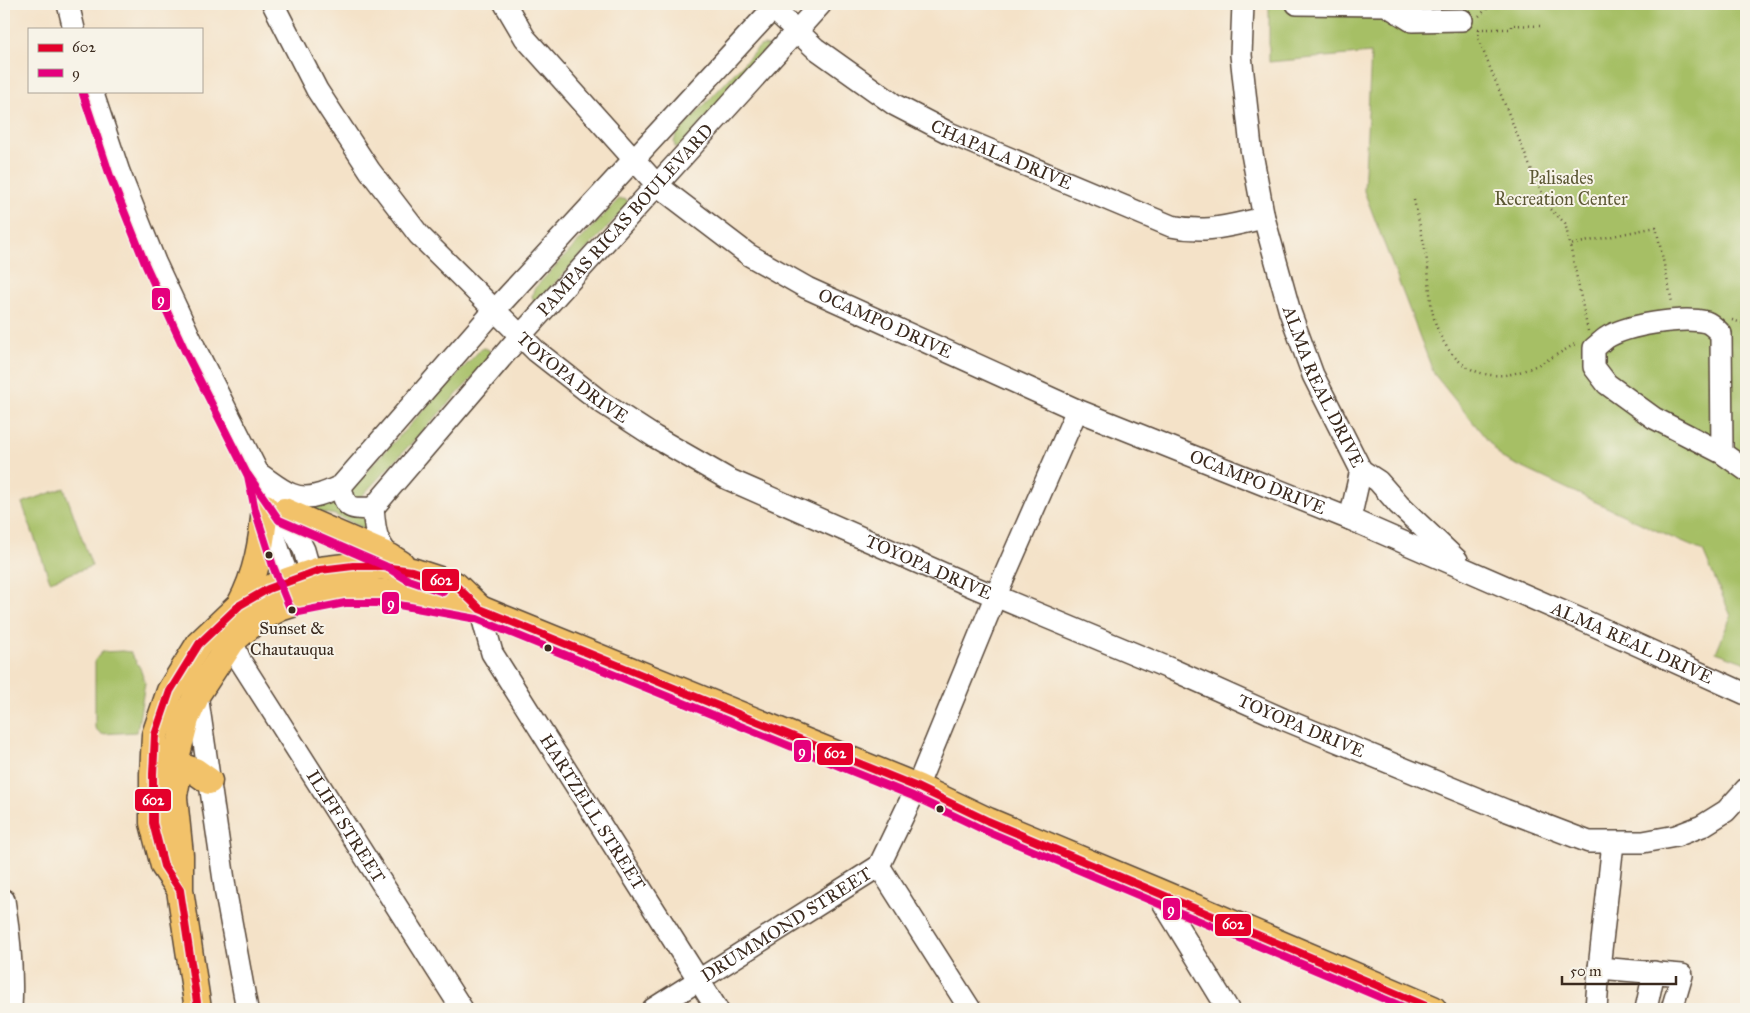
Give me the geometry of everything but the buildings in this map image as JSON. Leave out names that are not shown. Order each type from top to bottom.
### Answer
[{"type":"main road","points":[[240,606],[250,586],[275,509],[390,557],[412,571]]},
{"type":"main road","points":[[198,1009],[180,890],[180,856],[174,798],[176,758],[186,719],[197,694],[232,641],[257,620],[280,608],[304,588],[320,570],[354,566],[377,566],[412,571],[455,585],[480,609]]},
{"type":"main road","points":[[180,890],[164,866],[153,823],[155,734],[170,692],[199,644],[240,606],[268,589],[304,588],[332,593],[367,591],[421,597],[480,609],[917,787],[988,821],[1433,1009]]},
{"type":"main road","points":[[174,798],[178,774],[186,768],[195,771],[209,781]]},
{"type":"street","points":[[68,4],[74,28]]},
{"type":"street","name":"TOYOPA DRIVE","points":[[273,4],[317,90],[370,171],[419,235],[520,336],[601,402],[655,437],[728,479],[1283,719],[1505,810],[1589,842],[1643,842],[1676,836],[1702,826],[1726,811],[1746,789]]},
{"type":"street","name":"OCAMPO DRIVE","points":[[505,4],[525,38],[657,185],[749,255],[807,288],[1077,410],[1350,519]]},
{"type":"street","name":"PAMPAS RICAS BOULEVARD","points":[[373,508],[520,336],[821,4]]},
{"type":"street","name":"ALMA REAL DRIVE","points":[[1243,4],[1241,54],[1251,148],[1264,218],[1290,312],[1313,375],[1361,470],[1350,519],[1746,694]]},
{"type":"street","points":[[1296,4],[1386,5],[1412,21],[1470,24]]},
{"type":"street","name":"PAMPAS RICAS BOULEVARD","points":[[258,473],[291,496],[301,498],[319,495],[340,486],[494,311],[634,160],[773,5]]},
{"type":"street","name":"CHAPALA DRIVE","points":[[773,5],[815,48],[895,105],[949,133],[1171,226],[1186,229],[1210,229],[1264,218]]},
{"type":"street","points":[[92,92],[119,172],[155,262],[195,348],[275,509],[304,550],[304,588]]},
{"type":"street","points":[[1722,453],[1721,334],[1716,328],[1707,322],[1674,320],[1641,325],[1607,337],[1594,348],[1594,366],[1607,384],[1654,418],[1722,453],[1746,470]]},
{"type":"street","name":"DRUMMOND STREET","points":[[653,1009],[879,866],[917,787],[996,595],[1077,410]]},
{"type":"street","points":[[1361,470],[1378,481],[1466,569]]},
{"type":"street","points":[[340,486],[347,506],[355,509],[373,508],[375,532],[378,541],[390,557]]},
{"type":"street","name":"HARTZELL STREET","points":[[480,609],[492,653],[717,1009]]},
{"type":"street","name":"ILIFF STREET","points":[[232,641],[241,662],[462,1009]]},
{"type":"street","points":[[197,694],[226,894],[247,1009]]},
{"type":"street","points":[[1596,1009],[1614,843]]},
{"type":"street","points":[[879,866],[970,1009]]},
{"type":"street","points":[[1156,891],[1228,1009]]},
{"type":"street","points":[[4,900],[11,950],[11,1009]]},
{"type":"street","points":[[1599,968],[1682,975],[1672,1009]]},
{"type":"street","points":[[1646,1009],[1654,972]]},
{"type":"path","points":[[1470,24],[1492,4]]},
{"type":"path","points":[[1470,24],[1511,29],[1511,25],[1540,26]]},
{"type":"path","points":[[1470,24],[1478,38],[1549,208],[1566,223],[1589,336]]},
{"type":"path","points":[[1414,200],[1426,259],[1436,325],[1444,343],[1455,358],[1469,370],[1495,376],[1519,372],[1550,358]]},
{"type":"path","points":[[1570,245],[1656,227],[1674,311]]},
{"type":"path","points":[[1744,286],[1746,297]]},
{"type":"path","points":[[1746,308],[1746,324]]},
{"type":"green space","name":"Palisades Recreation Center","points":[[1269,4],[1746,4],[1746,663],[1716,652],[1731,616],[1703,551],[1502,458],[1434,374],[1364,191],[1371,53],[1269,62]]},
{"type":"green space","points":[[760,46],[769,46],[680,147],[675,147],[676,135]]},
{"type":"green space","points":[[619,199],[627,200],[629,204],[538,301],[533,300],[534,289]]},
{"type":"green space","points":[[481,349],[489,350],[491,358],[359,499],[355,501],[350,489]]},
{"type":"green space","points":[[64,488],[92,566],[50,581],[22,503]]},
{"type":"green space","points":[[331,495],[370,525],[363,528],[335,515],[309,510],[308,505]]},
{"type":"green space","points":[[102,652],[130,652],[140,668],[145,683],[137,732],[101,734],[95,728],[95,660]]},
{"type":"transit line","name":"9","points":[[83,94],[110,176],[146,266],[186,353],[248,476],[255,510],[273,566],[292,610],[299,612],[345,603],[388,603],[477,619],[913,796],[984,830],[1408,1009]]},
{"type":"transit line","name":"9","points":[[248,475],[279,520],[385,566],[408,580],[443,592]]},
{"type":"transit line","name":"602","points":[[198,1009],[180,890],[164,866],[153,823],[155,735],[170,691],[199,644],[240,605],[268,589],[320,570],[353,566],[377,566],[412,571],[455,585],[480,609],[917,787],[988,821],[1433,1009]]},
{"type":"place","name":"Sunset & Chautauqua","points":[[292,610]]}]
